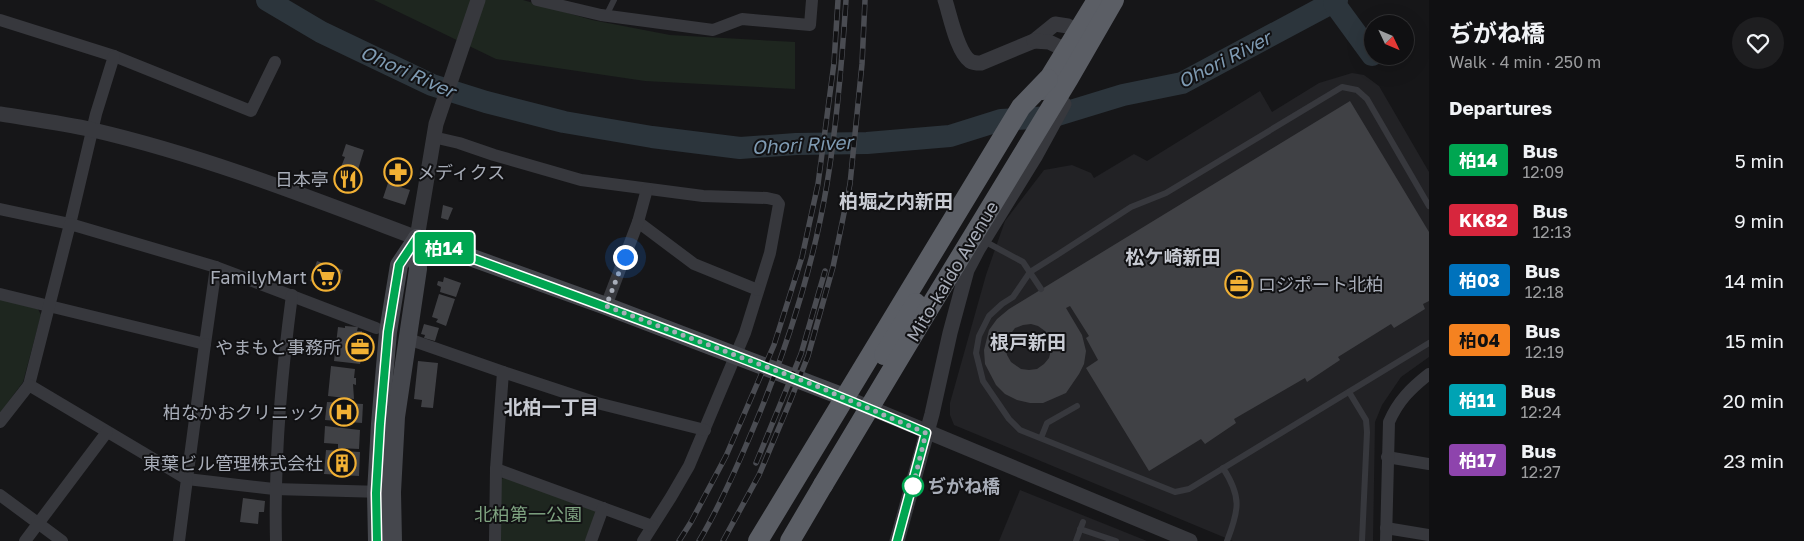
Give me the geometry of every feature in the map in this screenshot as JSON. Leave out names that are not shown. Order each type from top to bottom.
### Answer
[{"type":"highway","name":"Mito-kaido Avenue","points":[[922,306],[1028,156],[1069,78],[1086,39],[1097,0]]},
{"type":"highway","name":"Mito-kaido Avenue","points":[[774,541],[818,481],[922,306],[993,162],[1065,51],[1086,39],[1114,0]]},
{"type":"highway","points":[[758,541],[844,397],[993,162]]},
{"type":"highway","name":"Mito-kaido Avenue","points":[[790,541],[818,481]]},
{"type":"main road","points":[[377,541],[418,269],[417,238],[606,306],[844,397]]},
{"type":"main road","points":[[384,492],[393,541]]},
{"type":"street","points":[[0,114],[92,130],[219,166],[279,186],[417,238],[434,130],[478,0]]},
{"type":"street","points":[[537,0],[606,16],[713,30],[742,19],[810,25],[812,0]]},
{"type":"street","points":[[945,0],[961,50],[970,61],[982,63],[1034,42],[1055,24],[1086,39]]},
{"type":"street","points":[[0,20],[114,56],[251,111],[275,62]]},
{"type":"street","points":[[1034,42],[1049,42],[1065,51]]},
{"type":"street","points":[[0,422],[29,385],[92,130],[114,56]]},
{"type":"street","points":[[434,130],[459,143],[494,155],[581,180],[703,196],[768,198],[776,200],[779,204],[770,253],[745,333],[689,466],[643,541]]},
{"type":"street","points":[[897,541],[967,270],[996,219],[1028,156]]},
{"type":"street","points":[[606,306],[638,222],[647,189]]},
{"type":"street","points":[[0,209],[70,224],[216,267],[376,328]]},
{"type":"street","points":[[638,222],[694,264],[758,290]]},
{"type":"street","points":[[180,541],[216,267]]},
{"type":"street","points":[[0,294],[205,344]]},
{"type":"street","points":[[276,541],[274,489],[282,367],[292,295]]},
{"type":"street","points":[[414,340],[597,403],[705,430]]},
{"type":"street","points":[[495,541],[496,468],[503,372]]},
{"type":"street","points":[[1429,374],[1410,389],[1395,408],[1388,422],[1386,535],[1429,535]]},
{"type":"street","points":[[29,385],[187,479],[274,489],[384,492]]},
{"type":"street","points":[[844,397],[1181,539]]},
{"type":"street","points":[[25,541],[107,432]]},
{"type":"street","points":[[1387,458],[1429,464]]},
{"type":"street","points":[[496,468],[652,526]]},
{"type":"street","points":[[0,495],[62,541]]},
{"type":"street","points":[[591,541],[603,508]]},
{"type":"lane","points":[[606,16],[614,0]]},
{"type":"lane","points":[[1429,206],[1367,99],[1357,90],[1342,87],[1166,193],[1131,206],[1030,272],[1013,297],[989,316],[980,336],[976,353],[983,381],[1009,419],[1020,430],[1175,492],[1189,489],[1429,343]]},
{"type":"lane","points":[[982,241],[1023,262],[1041,289]]},
{"type":"lane","points":[[1349,392],[1366,420],[1362,541]]},
{"type":"lane","points":[[1041,438],[1047,423],[1077,406]]},
{"type":"lane","points":[[1223,468],[1236,492],[1237,508],[1227,541]]},
{"type":"lane","points":[[1076,541],[1083,522]]},
{"type":"lane","points":[[1080,529],[1116,541]]},
{"type":"shaded area","points":[[1352,73],[1364,75],[1379,86],[1429,172],[1429,357],[1401,377],[1382,405],[1375,422],[1373,541],[1233,541],[954,425],[950,415],[950,403],[986,275],[1005,221],[1044,170],[1072,165],[1091,173],[1094,178],[1134,154],[1147,161],[1260,91],[1272,112],[1319,83]]},
{"type":"shaded area","points":[[1020,490],[1147,541],[999,541]]},
{"type":"green space","points":[[374,0],[523,0],[592,20],[670,35],[795,42],[795,89],[645,81],[496,59]]},
{"type":"green space","points":[[0,299],[38,309],[41,315],[23,382],[0,413]]},
{"type":"green space","name":"北柏第一公園","points":[[505,477],[595,511],[596,516],[587,541],[501,541],[500,480]]},
{"type":"building","name":"ロジポート北柏","points":[[1350,101],[1429,232],[1429,301],[1423,304],[1425,309],[1394,328],[1391,324],[1338,357],[1340,360],[1307,382],[1305,378],[1234,419],[1236,423],[1205,444],[1201,439],[1149,471],[1086,368],[1098,360],[1086,338],[1089,336],[1070,306],[1066,308],[1082,335],[1086,351],[1084,364],[1066,393],[1043,403],[1030,403],[1017,400],[1005,394],[996,385],[985,364],[984,350],[989,330],[997,319],[1009,309]],"holes":[[[1031,324],[1038,326],[1049,337],[1051,350],[1049,358],[1037,369],[1021,369],[1011,362],[1007,355],[1005,347],[1007,339],[1015,328]]]},
{"type":"building","points":[[346,144],[364,150],[356,176],[361,177],[357,190],[335,182],[345,157],[342,156]]},
{"type":"building","points":[[389,180],[395,182],[394,185],[410,190],[405,205],[383,198]]},
{"type":"building","points":[[443,205],[453,208],[448,220],[441,218]]},
{"type":"building","points":[[317,261],[343,270],[335,291],[310,281]]},
{"type":"building","points":[[444,277],[461,283],[456,297],[440,292],[441,287],[437,285],[438,281],[443,282]]},
{"type":"building","points":[[439,294],[455,299],[446,326],[436,322],[438,319],[432,317]]},
{"type":"building","points":[[424,324],[439,328],[435,341],[424,338],[425,335],[421,334]]},
{"type":"building","points":[[345,326],[358,327],[357,331],[362,331],[362,334],[371,335],[368,360],[361,360],[360,364],[334,361],[338,327],[345,328]]},
{"type":"building","points":[[418,361],[438,363],[433,408],[421,407],[422,400],[414,399]]},
{"type":"building","points":[[331,366],[355,369],[354,378],[356,378],[356,385],[353,384],[354,399],[328,396]]},
{"type":"building","points":[[327,402],[363,404],[362,423],[325,420]]},
{"type":"building","points":[[325,426],[360,430],[359,449],[338,448],[338,444],[324,443]]},
{"type":"building","name":"東葉ビル管理株式会社","points":[[326,450],[360,452],[359,476],[324,474]]},
{"type":"building","points":[[243,498],[265,501],[264,512],[259,512],[258,524],[240,522]]},
{"type":"waterway","name":"Ohori River","points":[[267,0],[321,32],[432,85],[486,102],[564,122],[652,137],[740,148],[796,144],[867,143],[950,136],[1001,120],[1051,117],[1123,95],[1182,83],[1337,0]]},
{"type":"waterway","points":[[1334,3],[1364,44]]},
{"type":"railway","points":[[679,541],[726,456],[774,345],[802,257],[818,184],[834,63],[838,0]]},
{"type":"railway","points":[[699,541],[728,486],[765,400],[777,370],[806,278],[821,215],[831,161],[839,92],[846,0]]},
{"type":"railway","points":[[723,541],[759,475],[789,404],[808,356],[833,267],[850,184],[862,64],[865,0]]},
{"type":"railway","points":[[756,463],[801,354],[825,271]]},
{"type":"bus line","name":"柏14","points":[[377,541],[376,493],[388,332],[399,265],[417,238],[735,355],[844,397],[926,433],[897,541]]},
{"type":"place","name":"メディクス","points":[[398,172]]},
{"type":"place","name":"日本亭","points":[[348,179]]},
{"type":"place","name":"FamilyMart","points":[[326,277]]},
{"type":"place","name":"ロジポート北柏","points":[[1239,284]]},
{"type":"place","name":"やまもと事務所","points":[[360,347]]},
{"type":"place","name":"柏なかおクリニック","points":[[344,412]]},
{"type":"place","name":"東葉ビル管理株式会社","points":[[342,463]]},
{"type":"place","name":"ぢがね橋","points":[[913,486]]},
{"type":"district","name":"柏堀之内新田","points":[[896,200]]},
{"type":"district","name":"松ケ崎新田","points":[[1173,256]]},
{"type":"district","name":"根戸新田","points":[[1028,341]]},
{"type":"district","name":"北柏一丁目","points":[[551,406]]},
{"type":"route","points":[[625,257],[606,306],[814,385],[926,433],[913,486]]}]
